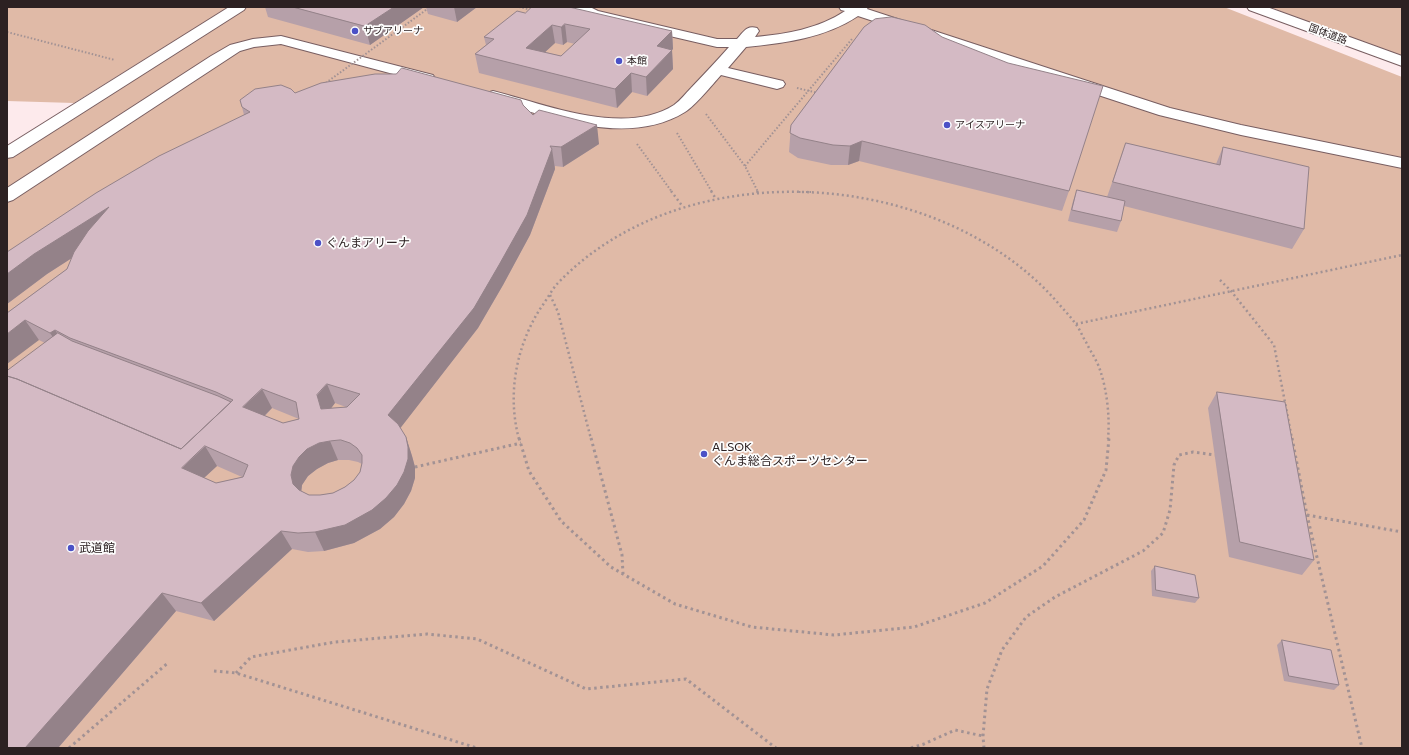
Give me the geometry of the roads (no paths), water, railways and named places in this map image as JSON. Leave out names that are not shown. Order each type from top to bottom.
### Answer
[{"type":"street","points":[[7,153],[239,7]]},
{"type":"street","points":[[579,7],[593,14],[717,43],[747,37],[804,22],[817,18],[838,7]]},
{"type":"street","points":[[622,7],[644,12]]},
{"type":"street","name":"国体道路","points":[[1254,7],[1402,61]]},
{"type":"street","points":[[723,29],[735,31],[747,37],[777,39],[816,31],[839,22],[855,8],[1165,112],[1241,130],[1402,163]]},
{"type":"street","points":[[481,92],[596,123],[615,124],[646,122],[661,119],[680,108],[718,70],[747,37]]},
{"type":"street","points":[[7,196],[235,48],[253,43],[281,40],[443,82]]},
{"type":"street","points":[[143,67],[186,79]]},
{"type":"street","points":[[718,70],[777,84]]},
{"type":"place","name":"サブアリーナ","points":[[355,31]]},
{"type":"place","name":"本館","points":[[619,61]]},
{"type":"place","name":"アイスアリーナ","points":[[947,125]]},
{"type":"place","name":"ぐんまアリーナ","points":[[318,243]]},
{"type":"place","name":"ALSOK ぐんま総合スポーツセンター","points":[[704,454]]},
{"type":"place","name":"武道館","points":[[71,548]]}]
